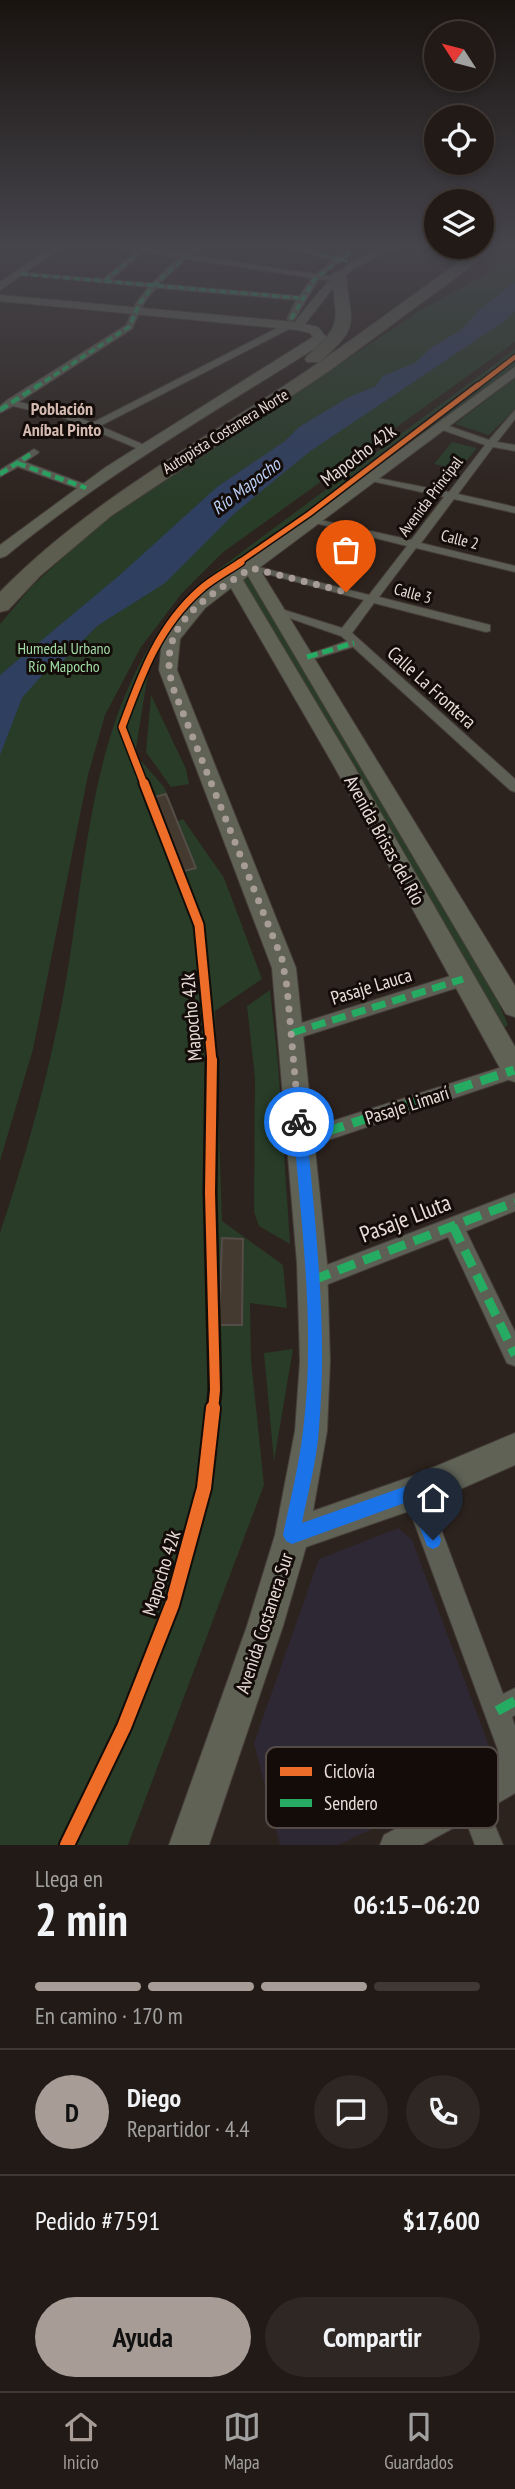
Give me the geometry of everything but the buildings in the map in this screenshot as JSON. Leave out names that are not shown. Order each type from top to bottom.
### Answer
[{"type":"highway","points":[[310,362],[338,331]]},
{"type":"highway","name":"Autopista Costanera Norte","points":[[0,579],[46,537],[99,497],[354,331]]},
{"type":"highway","name":"Autopista Costanera Norte","points":[[0,605],[51,553],[101,512],[299,384],[375,331]]},
{"type":"street","points":[[0,410],[125,331]]},
{"type":"street","points":[[93,426],[277,331]]},
{"type":"street","points":[[0,553],[86,488],[318,340],[315,331]]},
{"type":"street","name":"Avenida Costanera Sur","points":[[189,1845],[265,1626],[292,1535],[306,1463],[314,1397],[313,1280],[292,1033],[282,959],[175,693],[168,670],[169,649],[175,632],[187,616],[207,598],[515,371]]},
{"type":"street","points":[[0,400],[55,412],[146,449]]},
{"type":"street","name":"Avenida Principal","points":[[350,638],[372,598],[515,414]]},
{"type":"street","points":[[440,426],[490,444],[515,448]]},
{"type":"street","points":[[0,474],[34,452]]},
{"type":"street","points":[[17,463],[86,488]]},
{"type":"street","points":[[371,478],[515,510]]},
{"type":"street","name":"Calle 2","points":[[315,520],[515,569]]},
{"type":"street","name":"Calle 3","points":[[242,573],[372,598],[486,628]]},
{"type":"street","name":"Avenida Brisas del Río","points":[[242,573],[253,611],[514,1070]]},
{"type":"street","name":"Avenida Brisas del Río","points":[[242,573],[278,612],[307,657],[515,1007]]},
{"type":"street","points":[[207,598],[253,611]]},
{"type":"street","name":"Calle La Frontera","points":[[278,612],[350,638],[515,787]]},
{"type":"street","points":[[307,657],[350,638]]},
{"type":"street","name":"Pasaje Lauca","points":[[292,1033],[463,979]]},
{"type":"street","name":"Pasaje Limarí","points":[[301,1140],[514,1070]]},
{"type":"street","name":"Pasaje Lluta","points":[[313,1280],[515,1202]]},
{"type":"street","points":[[453,1226],[515,1355]]},
{"type":"street","points":[[292,1535],[415,1492],[515,1449]]},
{"type":"street","points":[[415,1492],[506,1706],[513,1770],[504,1786],[498,1790]]},
{"type":"street","points":[[394,1845],[428,1828]]},
{"type":"street","points":[[482,1828],[489,1845]]},
{"type":"shaded area","points":[[398,1528],[412,1540],[489,1747],[266,1747],[266,1790],[254,1743],[319,1559]]},
{"type":"shaded area","points":[[276,1828],[374,1828],[338,1845],[280,1845]]},
{"type":"green space","name":"Humedal Urbano Río Mapocho","points":[[389,331],[515,331],[515,342],[222,553],[182,593],[141,647],[105,715],[88,775],[33,1049],[0,1161],[0,624],[33,585],[102,522]]},
{"type":"green space","points":[[515,349],[515,367],[309,519],[163,642],[148,673],[135,754],[164,787],[178,821],[183,819],[224,878],[262,979],[215,1011],[222,1221],[283,1265],[287,1308],[250,1303],[251,1360],[264,1485],[128,1845],[0,1845],[0,1233],[50,1061],[62,1003],[88,836],[113,727],[134,676],[162,628],[199,584]]},
{"type":"green space","points":[[515,378],[515,409],[489,435],[455,424]]},
{"type":"green space","points":[[452,442],[477,448],[459,470],[434,464]]},
{"type":"green space","points":[[245,578],[250,579],[496,997],[508,1025],[499,1032],[242,581]]},
{"type":"green space","points":[[151,695],[186,769],[189,784],[171,787],[146,752]]},
{"type":"green space","points":[[270,990],[278,1064],[290,1244],[259,1226],[254,1212],[255,1078],[247,1006]]},
{"type":"green space","points":[[293,1349],[274,1461],[264,1353]]},
{"type":"water","name":"Río Mapocho","points":[[459,331],[489,331],[309,452],[235,513],[165,583],[97,626],[60,664],[45,672],[22,698],[0,755],[0,675],[121,574],[217,487],[285,441],[299,427],[349,397],[376,386],[383,376],[415,363],[432,347]]},
{"type":"marked path","points":[[0,410],[123,331]]},
{"type":"marked path","points":[[0,474],[34,452]]},
{"type":"marked path","points":[[17,463],[86,488]]},
{"type":"marked path","points":[[307,657],[354,643]]},
{"type":"marked path","points":[[292,1033],[463,979]]},
{"type":"marked path","points":[[301,1140],[514,1070]]},
{"type":"marked path","points":[[313,1280],[515,1202]]},
{"type":"marked path","points":[[453,1226],[515,1355]]},
{"type":"marked path","points":[[497,1711],[515,1701]]},
{"type":"cycle path","name":"Mapocho 42k","points":[[67,1845],[124,1727],[172,1605],[204,1488],[215,1390],[210,1192],[213,1073],[205,966],[199,925],[122,727],[148,658],[165,629],[200,590],[309,514],[515,357]]},
{"type":"way so far","points":[[299,1122],[282,959],[170,680],[167,659],[171,639],[187,616],[207,598],[251,568],[346,592]]},
{"type":"district","name":"Población Aníbal Pinto","points":[[62,418]]},
{"type":"route","points":[[299,1122],[313,1280],[315,1362],[311,1431],[292,1535],[415,1492],[433,1540]]}]
